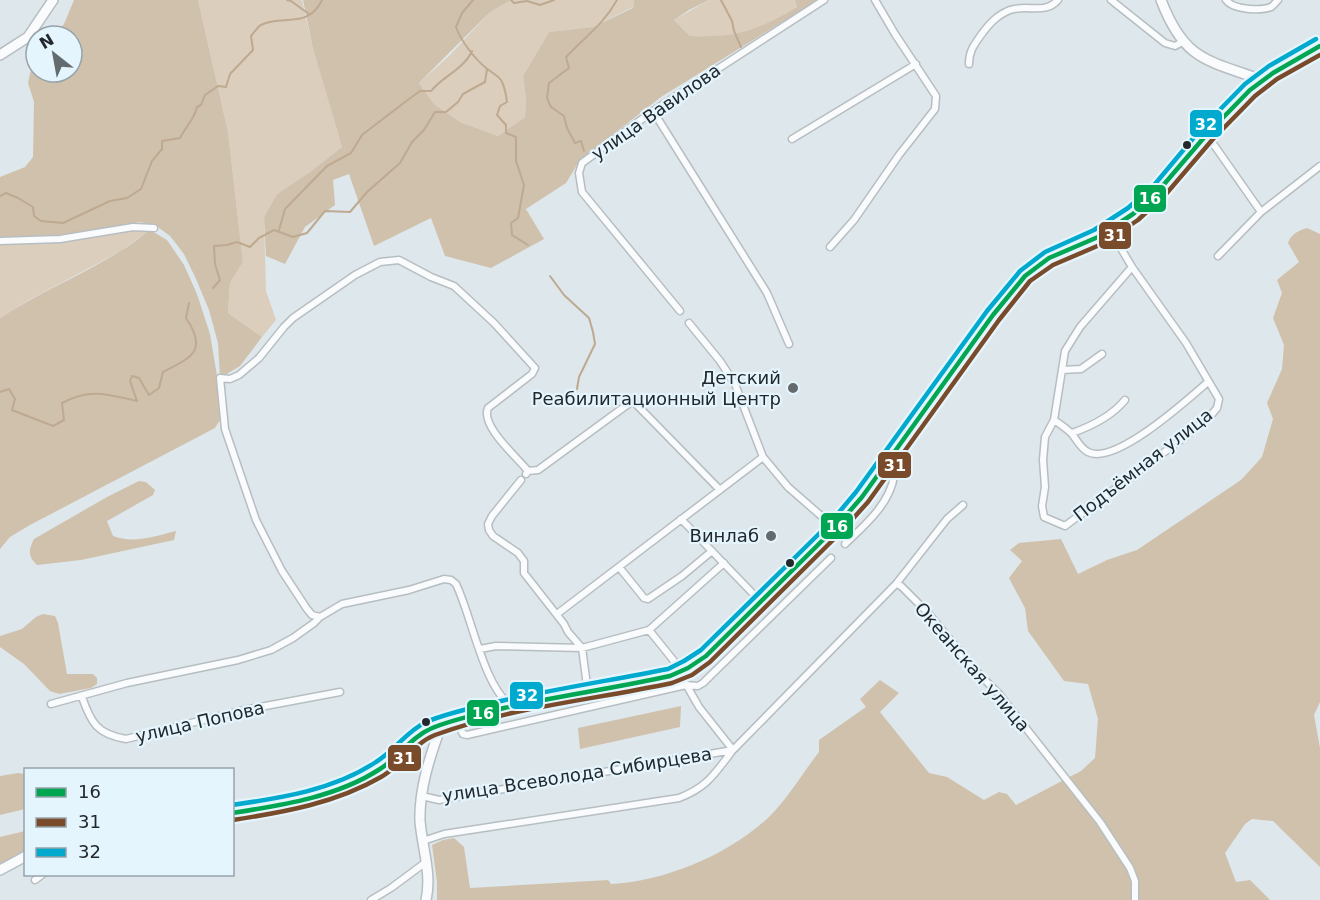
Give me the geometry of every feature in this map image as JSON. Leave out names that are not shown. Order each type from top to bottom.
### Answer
[{"type":"main road","points":[[0,55],[28,37],[53,0]]},
{"type":"main road","points":[[1161,0],[1173,29],[1182,42],[1197,55],[1262,80]]},
{"type":"main road","points":[[234,813],[290,804],[342,788],[386,765],[428,730],[512,706],[588,693],[681,672],[706,656],[835,528],[861,497],[993,315],[1025,276],[1049,258],[1084,244],[1110,230],[1132,214],[1160,189],[1231,108],[1262,80],[1320,46]]},
{"type":"main road","points":[[426,900],[428,877],[420,824],[422,796],[441,726]]},
{"type":"main road","points":[[0,870],[24,857]]},
{"type":"street","name":"улица Вавилова","points":[[680,311],[582,192],[579,173],[582,163],[653,111],[824,0]]},
{"type":"street","points":[[830,247],[854,220],[899,155],[935,109],[936,96],[875,0]]},
{"type":"street","points":[[969,64],[969,52],[993,20],[1010,10],[1043,9],[1053,6],[1058,0]]},
{"type":"street","points":[[1111,0],[1165,43],[1175,46],[1182,42]]},
{"type":"street","points":[[1226,0],[1230,6],[1238,9],[1271,7],[1278,0]]},
{"type":"street","points":[[792,139],[916,64]]},
{"type":"street","points":[[653,111],[767,293],[789,344]]},
{"type":"street","points":[[1207,135],[1261,212]]},
{"type":"street","points":[[1218,256],[1261,212],[1320,166]]},
{"type":"street","points":[[0,241],[60,239],[133,226],[154,228]]},
{"type":"street","name":"Подъёмная улица","points":[[1110,230],[1132,267],[1186,344],[1219,399],[1219,403],[1212,414],[1186,436],[1085,510],[1070,524],[1058,525],[1044,517],[1042,506],[1045,487],[1043,460],[1045,437],[1054,420],[1072,433],[1081,447],[1088,452],[1103,454],[1113,451],[1151,428],[1208,382]]},
{"type":"street","points":[[320,617],[312,615],[307,609],[264,538],[225,429],[220,378],[230,379],[249,368],[293,318],[356,275],[380,262],[399,260],[454,286],[494,323],[536,368],[532,374],[488,408],[486,412],[487,418],[501,441],[527,473],[538,470],[634,402],[720,490]]},
{"type":"street","points":[[1054,420],[1065,351],[1072,338],[1132,267]]},
{"type":"street","points":[[689,323],[720,361],[735,384],[763,457],[775,474],[835,528]]},
{"type":"street","points":[[1062,370],[1081,369],[1102,354]]},
{"type":"street","points":[[1072,433],[1091,427],[1118,409],[1125,400]]},
{"type":"street","points":[[845,544],[879,509],[888,495],[894,478],[895,449]]},
{"type":"street","points":[[557,614],[763,457]]},
{"type":"street","points":[[521,480],[492,516],[488,524],[489,530],[493,536],[518,553],[524,561],[524,573],[582,648],[588,693]]},
{"type":"street","name":"улица Всеволода Сибирцева","points":[[423,841],[444,834],[679,798],[696,791],[894,585],[947,519],[963,505]]},
{"type":"street","points":[[681,519],[761,602]]},
{"type":"street","points":[[619,567],[648,599],[682,576],[712,551]]},
{"type":"street","points":[[456,721],[463,734],[467,735],[686,685],[698,686],[831,558]]},
{"type":"street","points":[[480,649],[496,646],[582,648],[649,630],[724,564]]},
{"type":"street","points":[[51,704],[127,683],[238,660],[271,650],[293,638],[320,617],[342,604],[409,590],[444,579],[451,580],[460,591],[495,687],[504,701],[512,706]]},
{"type":"street","name":"Океанская улица","points":[[894,585],[901,586],[930,614],[999,694],[1100,822],[1130,868],[1134,881],[1135,900]]},
{"type":"street","points":[[649,630],[674,661],[699,707],[733,750]]},
{"type":"street","name":"улица Попова","points":[[82,697],[87,714],[107,735],[126,739],[244,710],[340,692]]},
{"type":"street","name":"улица Всеволода Сибирцева","points":[[422,796],[439,800],[733,750]]},
{"type":"street","points":[[371,900],[426,862]]},
{"type":"street","points":[[35,880],[40,876]]},
{"type":"shaded area","points":[[74,0],[198,0],[228,132],[243,262],[230,283],[228,313],[262,337],[240,366],[220,378],[218,343],[209,310],[196,279],[184,254],[170,236],[155,225],[139,222],[64,237],[0,238],[0,177],[25,167],[33,157],[34,102],[28,84],[84,84],[84,24],[64,24]]},
{"type":"shaded area","points":[[198,0],[302,0],[313,49],[342,147],[277,194],[264,217],[266,291],[276,320],[262,337],[228,313],[230,283],[243,262],[228,132]]},
{"type":"shaded area","points":[[303,0],[511,0],[489,13],[419,83],[434,104],[460,122],[498,136],[525,117],[526,99],[523,76],[549,32],[593,27],[633,8],[634,0],[709,0],[674,20],[690,36],[721,36],[746,31],[770,22],[797,7],[795,0],[818,0],[661,97],[580,160],[566,183],[526,209],[544,239],[491,268],[445,256],[431,218],[374,246],[349,174],[333,180],[335,205],[305,227],[285,264],[266,256],[264,217],[277,194],[342,147],[313,49]]},
{"type":"shaded area","points":[[511,0],[634,0],[633,7],[593,27],[549,32],[523,76],[526,99],[525,117],[498,136],[460,122],[434,104],[419,83],[449,56],[489,13]]},
{"type":"shaded area","points":[[709,0],[795,0],[797,7],[770,22],[746,31],[721,36],[690,36],[674,20]]},
{"type":"shaded area","points":[[1307,228],[1320,234],[1320,702],[1314,715],[1320,748],[1320,867],[1273,821],[1252,819],[1245,824],[1225,853],[1236,882],[1250,880],[1270,900],[437,900],[432,845],[454,838],[464,847],[470,888],[608,880],[611,884],[632,882],[674,872],[695,864],[735,843],[769,817],[819,752],[819,740],[866,707],[860,699],[880,680],[899,693],[880,712],[929,773],[947,777],[984,800],[999,792],[1007,794],[1016,805],[1081,771],[1095,758],[1098,719],[1088,684],[1064,681],[1028,631],[1025,608],[1009,578],[1022,561],[1010,550],[1019,543],[1061,539],[1078,574],[1107,560],[1137,550],[1241,480],[1262,457],[1273,419],[1267,403],[1282,369],[1284,345],[1273,318],[1282,293],[1277,280],[1299,262],[1288,243],[1296,233]]},
{"type":"shaded area","points":[[139,229],[150,230],[121,251],[0,318],[0,243],[53,242]]},
{"type":"shaded area","points":[[150,230],[167,240],[184,265],[197,294],[210,334],[217,376],[220,420],[215,428],[30,525],[10,537],[0,549],[0,318],[104,261]]},
{"type":"shaded area","points":[[139,481],[146,482],[155,490],[153,495],[107,521],[113,536],[136,539],[176,531],[174,540],[81,560],[37,565],[34,562],[30,553],[34,539]]},
{"type":"shaded area","points":[[43,614],[55,616],[58,623],[67,674],[93,674],[97,678],[97,684],[91,688],[59,694],[50,691],[24,664],[0,647],[0,636],[22,629]]},
{"type":"shaded area","points":[[681,706],[680,727],[580,749],[578,728]]},
{"type":"shaded area","points":[[24,774],[24,809],[0,815],[0,776]]},
{"type":"shaded area","points":[[24,831],[24,852],[0,864],[0,837]]},
{"type":"waterway","points":[[287,0],[309,14]]},
{"type":"waterway","points":[[0,196],[6,193],[33,207],[34,216],[41,221],[63,223],[110,201],[127,198],[141,189],[152,161],[162,149],[162,141],[180,138],[205,95],[218,86],[226,87],[230,74],[253,50],[251,36],[258,27],[269,22],[302,18],[316,9],[322,0]]},
{"type":"waterway","points":[[473,0],[462,13],[456,27],[473,54],[499,78],[504,88],[507,102],[500,106],[497,115],[506,125],[506,133],[516,137],[516,161],[524,185],[518,218],[511,223],[512,235],[528,245]]},
{"type":"waterway","points":[[511,0],[514,3],[527,1],[540,5],[554,0]]},
{"type":"waterway","points":[[584,151],[581,141],[575,143],[564,116],[551,107],[547,98],[549,83],[569,68],[566,57],[600,23],[617,0]]},
{"type":"waterway","points":[[721,0],[732,21],[741,47]]},
{"type":"waterway","points":[[279,230],[285,209],[327,166],[351,153],[362,135],[420,91],[431,91],[459,68],[472,51]]},
{"type":"waterway","points":[[213,288],[220,280],[215,264],[214,246],[237,242],[250,247],[259,238],[274,230],[293,237],[307,233],[325,211],[350,212],[367,192],[400,163],[412,142],[424,130],[435,112],[446,112],[458,102],[463,94],[485,82],[487,69]]},
{"type":"waterway","points":[[550,276],[564,295],[589,318],[593,332],[595,344],[579,377],[577,389]]},
{"type":"waterway","points":[[0,392],[9,389],[15,399],[12,410],[53,426],[64,420],[62,403],[81,395],[99,394],[137,401],[130,381],[132,376],[139,378],[149,395],[159,388],[163,372],[182,362],[194,352],[196,338],[186,318],[189,303]]},
{"type":"transit line","name":"32","points":[[234,805],[288,796],[343,780],[383,757],[419,726],[444,715],[522,697],[668,669],[701,650],[830,523],[856,492],[987,311],[1020,271],[1045,252],[1094,230],[1128,208],[1155,184],[1201,129],[1245,84],[1269,66],[1316,39]]},
{"type":"transit line","name":"16","points":[[234,813],[290,803],[346,787],[380,769],[423,733],[448,722],[525,704],[670,676],[706,656],[835,528],[862,497],[993,315],[1025,276],[1049,258],[1098,237],[1133,214],[1160,189],[1207,134],[1250,90],[1273,73],[1320,46]]},
{"type":"transit line","name":"31","points":[[234,820],[291,810],[346,794],[381,777],[427,739],[464,725],[493,717],[672,683],[692,675],[710,662],[840,533],[868,502],[999,320],[1030,281],[1053,265],[1102,244],[1138,220],[1166,194],[1213,139],[1255,96],[1277,79],[1320,55]]},
{"type":"place","name":"Детский Реабилитационный Центр","points":[[793,388]]},
{"type":"place","name":"Винлаб","points":[[771,536]]}]
